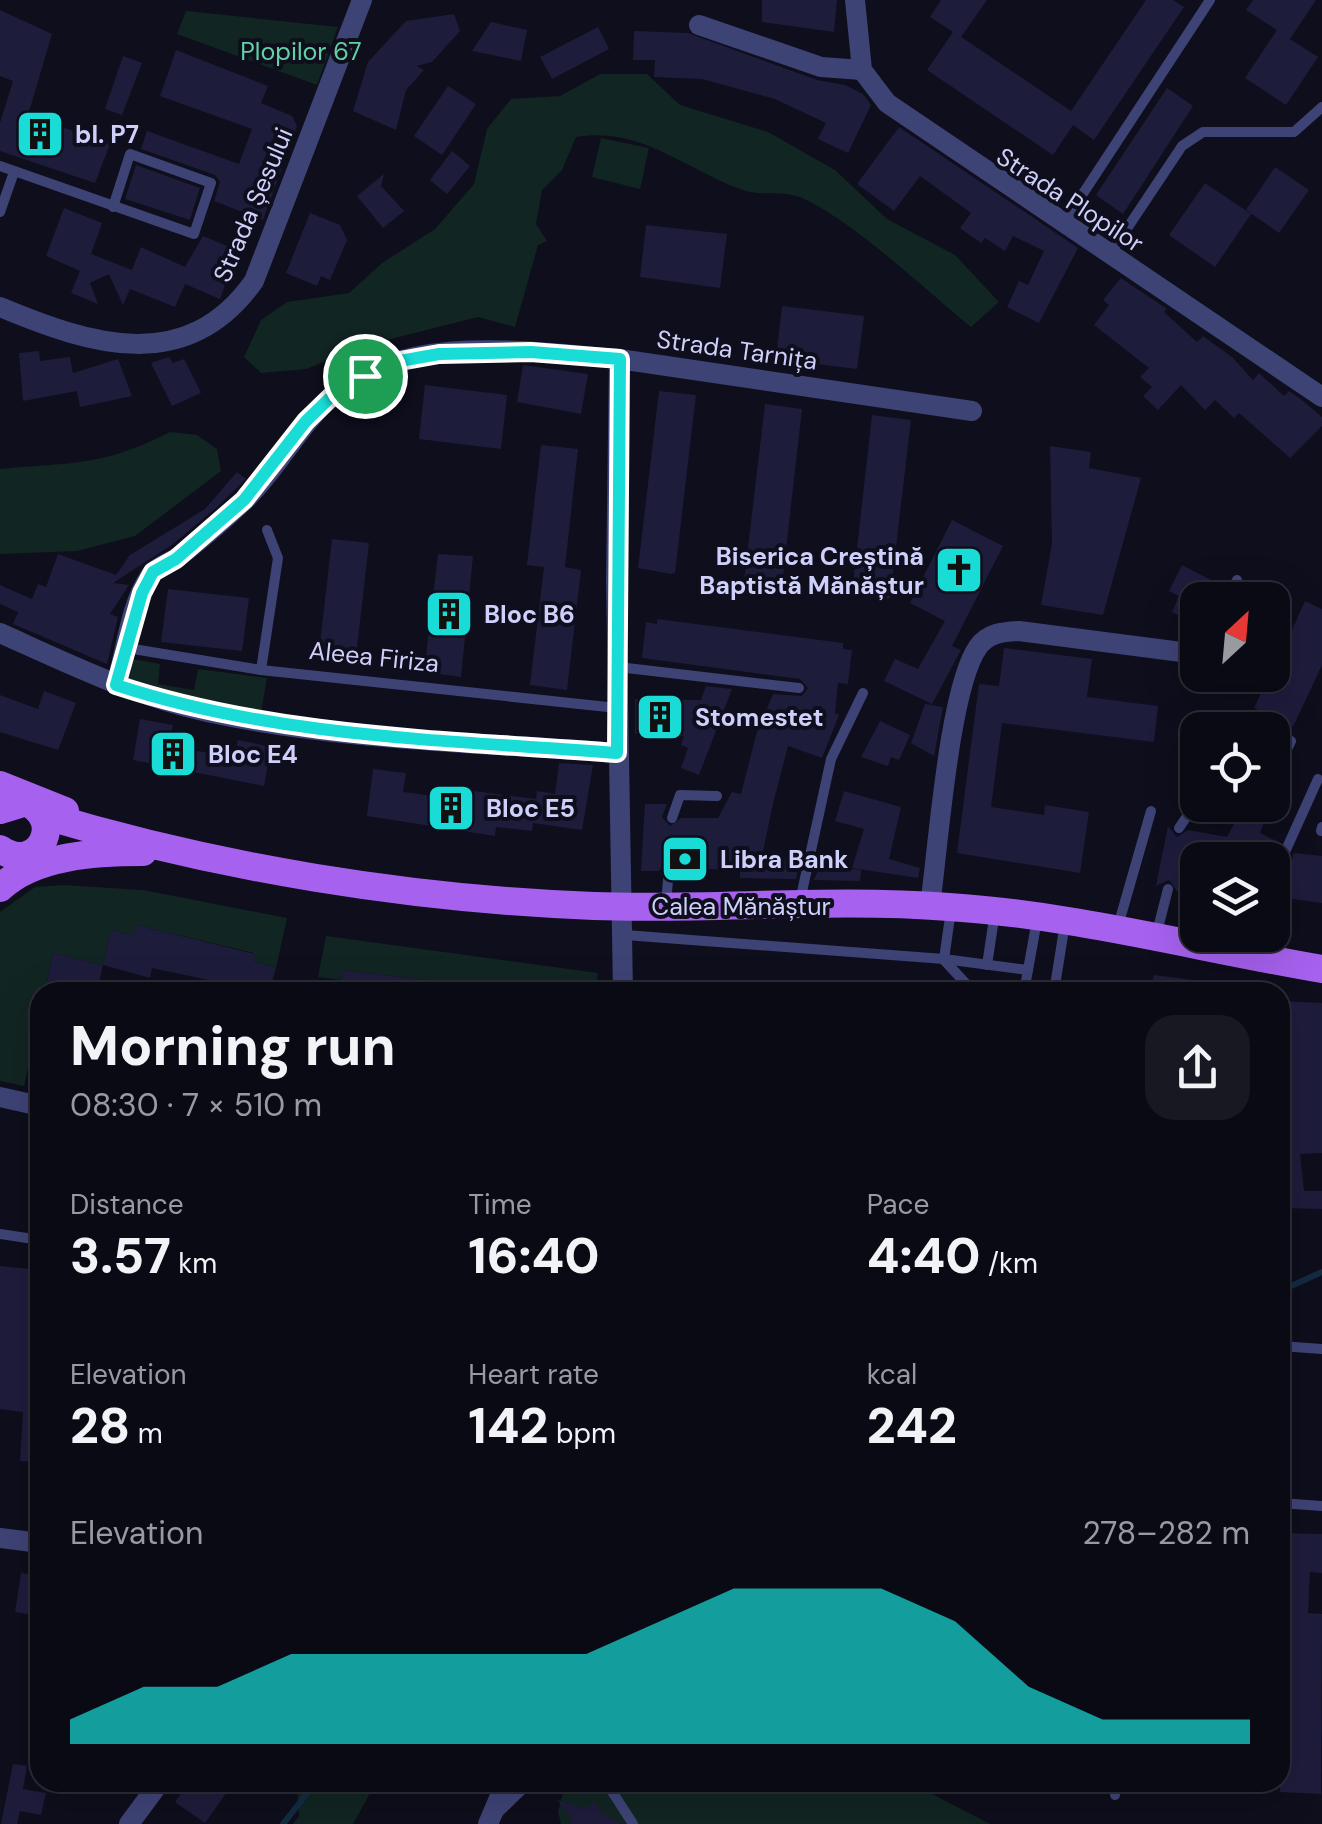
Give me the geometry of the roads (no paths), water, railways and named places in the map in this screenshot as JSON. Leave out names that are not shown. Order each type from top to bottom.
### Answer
[{"type":"main road","name":"Calea Mănăștur","points":[[4,798],[31,804],[43,814],[168,851]]},
{"type":"main road","points":[[4,798],[168,851]]},
{"type":"main road","points":[[33,854],[46,838],[43,814]]},
{"type":"main road","name":"Calea Mănăștur","points":[[0,849],[15,857],[88,846],[168,851],[413,888],[624,906],[941,906],[1037,916],[1259,952],[1321,966]]},
{"type":"main road","points":[[0,888],[16,876],[59,861],[168,851]]},
{"type":"street","name":"Strada Șesului","points":[[0,306],[101,342],[144,344],[183,339],[236,306],[254,281],[362,0]]},
{"type":"street","points":[[699,25],[821,68],[862,70],[855,0]]},
{"type":"street","name":"Strada Plopilor","points":[[862,70],[875,92],[907,120],[1322,397]]},
{"type":"street","points":[[116,685],[142,593],[153,572],[176,559],[244,500],[306,421],[336,392],[400,361],[439,354],[531,352],[620,359]]},
{"type":"street","name":"Strada Tarnița","points":[[623,982],[617,753],[620,359],[972,410]]},
{"type":"street","points":[[941,906],[957,703],[978,646],[996,632],[1018,631],[1180,652]]},
{"type":"street","points":[[0,633],[116,685],[204,712],[273,722],[617,753]]},
{"type":"street","points":[[0,1098],[30,1104]]},
{"type":"street","points":[[0,1538],[30,1542]]},
{"type":"street","points":[[129,1824],[153,1792]]},
{"type":"street","points":[[488,1822],[502,1792]]},
{"type":"lane","points":[[1063,224],[1210,0]]},
{"type":"lane","points":[[1109,255],[1182,146],[1203,132],[1294,132],[1320,115]]},
{"type":"lane","points":[[0,166],[14,172],[194,234],[211,183],[130,154],[113,206]]},
{"type":"lane","points":[[0,212],[14,172]]},
{"type":"lane","points":[[261,670],[278,558],[267,530]]},
{"type":"lane","name":"Aleea Firiza","points":[[127,648],[261,670],[617,708]]},
{"type":"lane","points":[[617,667],[799,688]]},
{"type":"lane","points":[[799,906],[831,758],[863,694]]},
{"type":"lane","points":[[1290,842],[1318,780]]},
{"type":"lane","points":[[672,818],[680,795],[717,796]]},
{"type":"lane","points":[[1117,931],[1152,812]]},
{"type":"lane","points":[[1179,828],[1183,822]]},
{"type":"lane","points":[[666,906],[669,867]]},
{"type":"lane","points":[[1156,938],[1168,889]]},
{"type":"lane","points":[[941,906],[944,959],[965,982]]},
{"type":"lane","points":[[987,965],[995,912]]},
{"type":"lane","points":[[1026,982],[1037,916]]},
{"type":"lane","points":[[1056,982],[1066,922]]},
{"type":"lane","points":[[625,935],[944,959],[1028,970]]},
{"type":"lane","points":[[0,1234],[30,1238]]},
{"type":"lane","points":[[1290,1347],[1322,1349]]},
{"type":"lane","points":[[1290,1504],[1322,1506]]},
{"type":"lane","points":[[488,1822],[520,1792]]},
{"type":"lane","points":[[613,1792],[634,1824]]},
{"type":"lane","points":[[1115,1792],[1115,1796]]},
{"type":"waterway","points":[[1290,1286],[1322,1272]]},
{"type":"waterway","points":[[283,1824],[308,1792]]},
{"type":"place","name":"bl. P7","points":[[40,134]]},
{"type":"place","name":"Biserica Creștină Baptistă Mănăștur","points":[[959,570]]},
{"type":"place","name":"Bloc B6","points":[[449,614]]},
{"type":"place","name":"Stomestet","points":[[660,717]]},
{"type":"place","name":"Bloc E4","points":[[173,754]]},
{"type":"place","name":"Bloc E5","points":[[451,808]]},
{"type":"place","name":"Libra Bank","points":[[685,859]]},
{"type":"park label","name":"Plopilor 67","points":[[301,51]]}]
